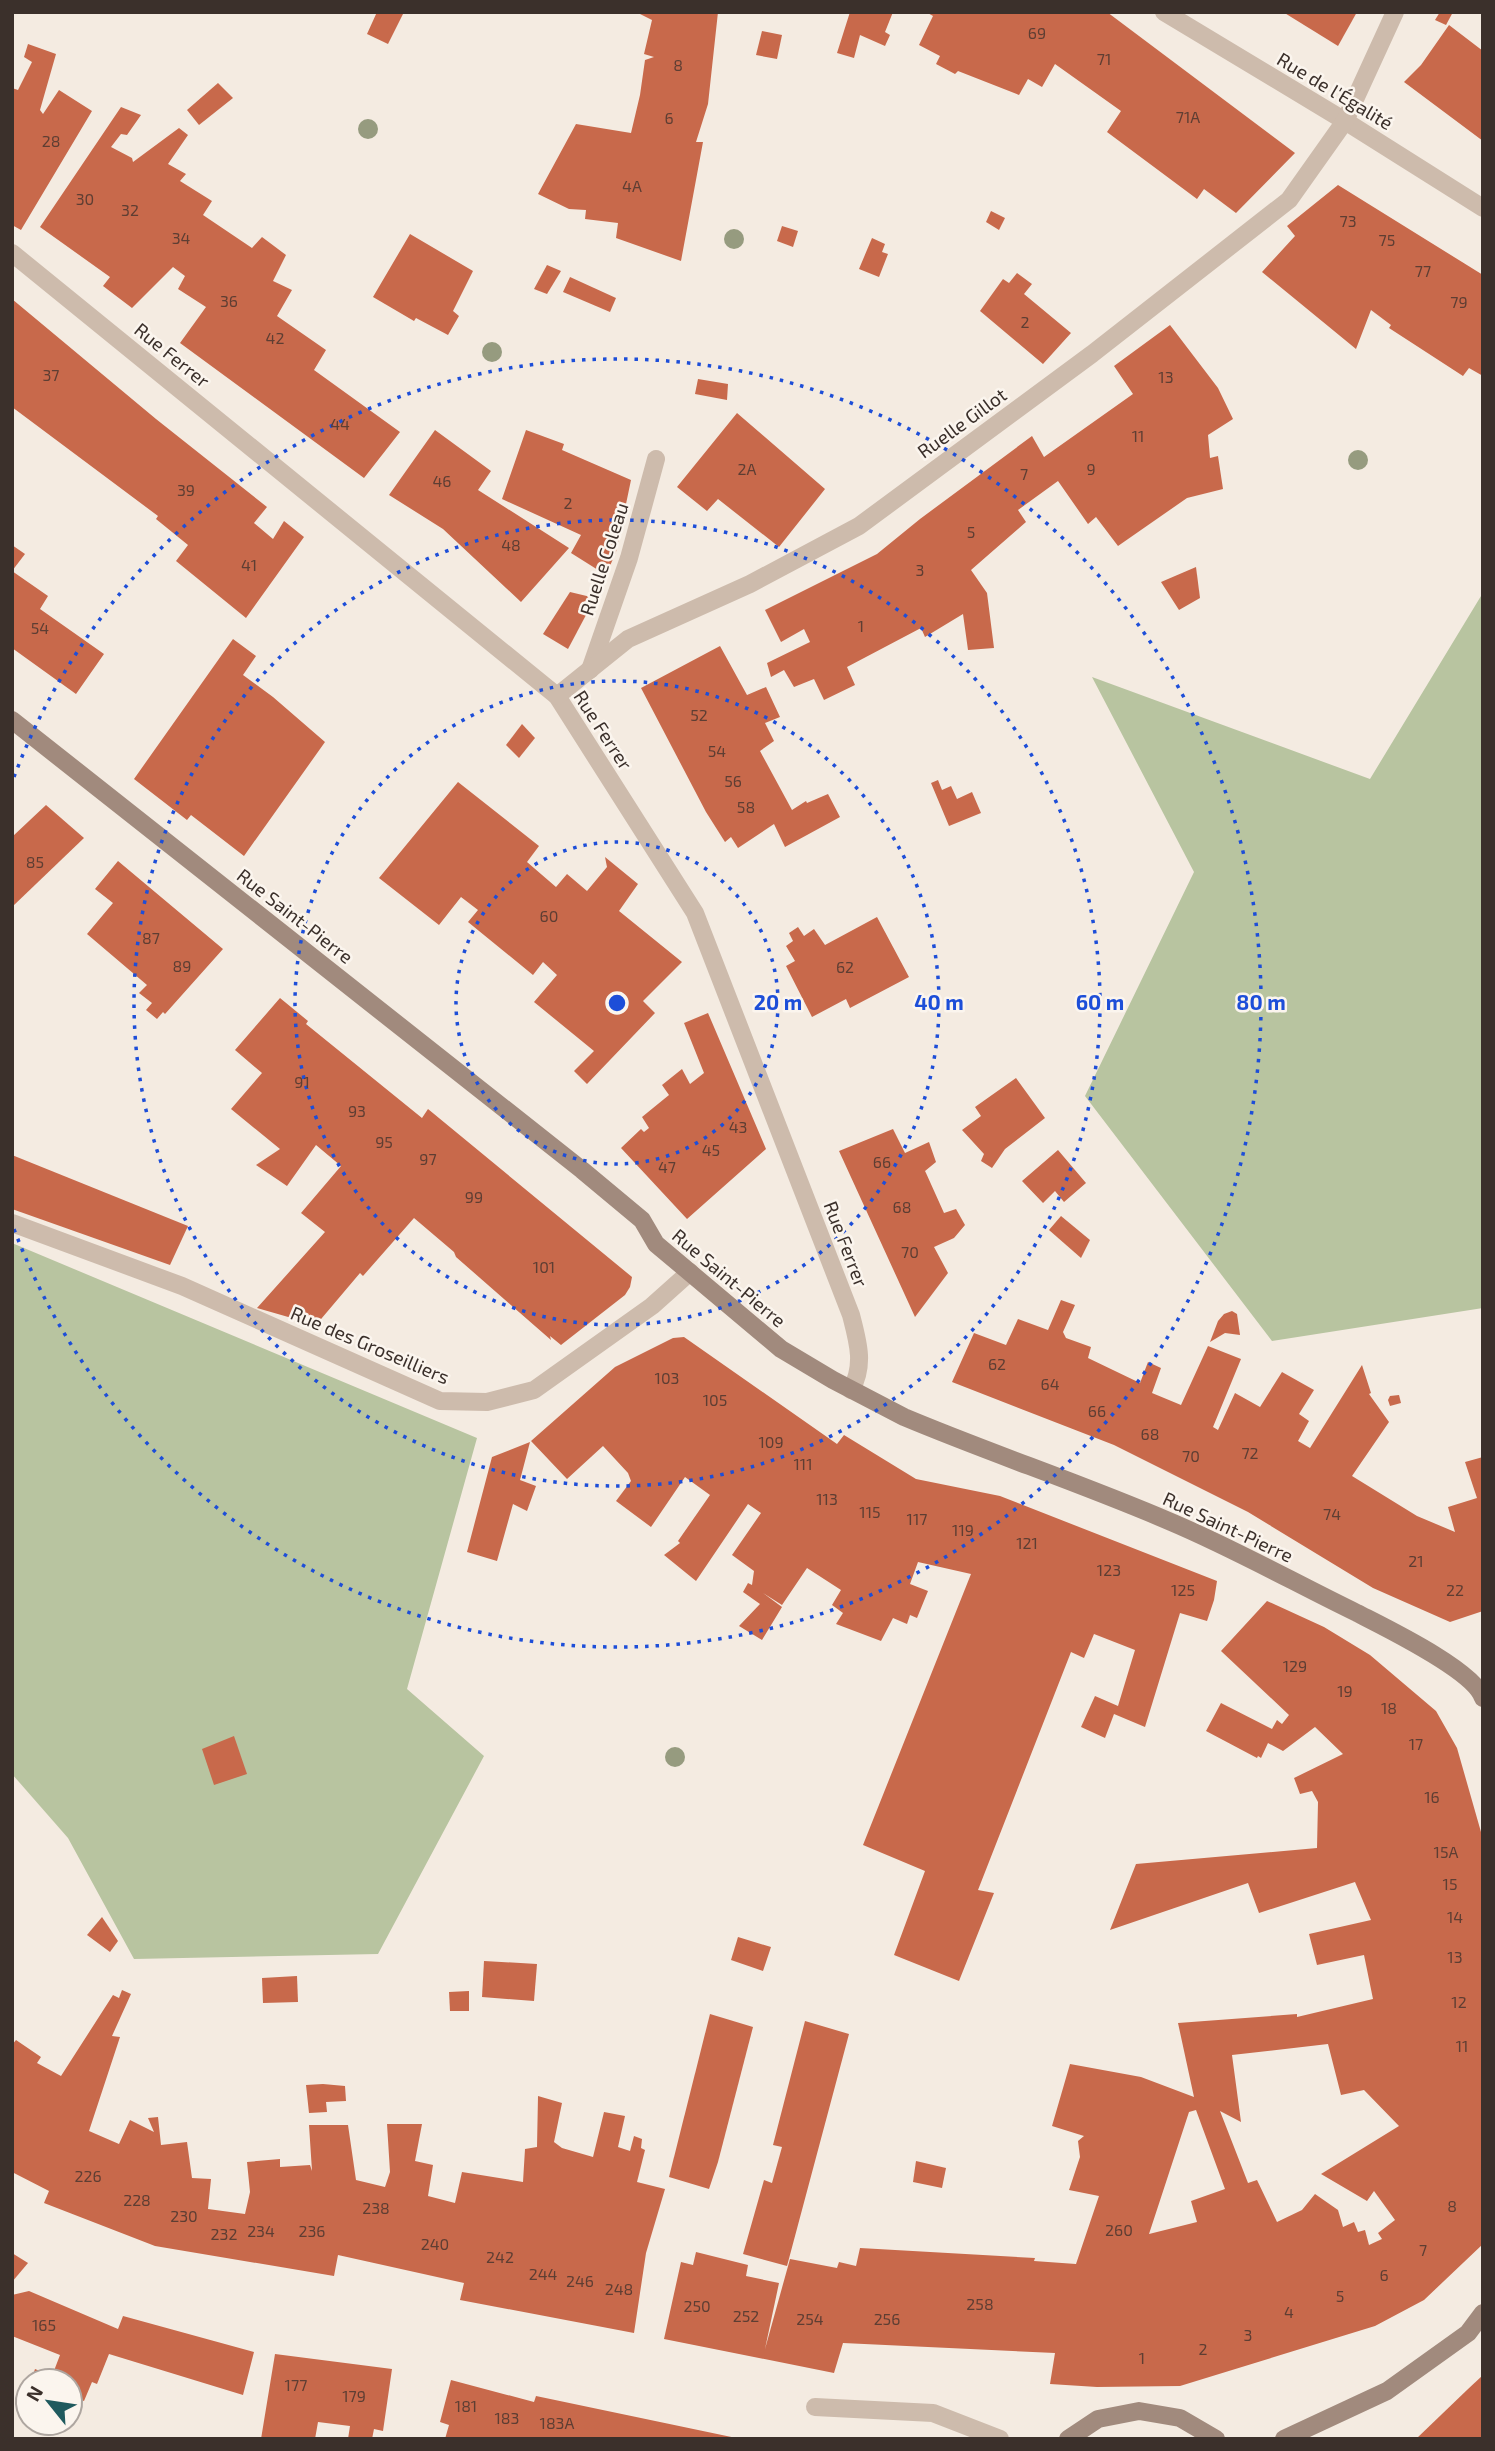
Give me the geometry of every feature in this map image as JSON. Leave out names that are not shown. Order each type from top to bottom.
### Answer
[{"type":"street","name":"Rue de l'Égalité","points":[[1164,12],[1483,208]]},
{"type":"street","name":"Ruelle Gillot","points":[[557,696],[628,639],[750,584],[859,526],[1092,354],[1289,200],[1345,121],[1395,12]]},
{"type":"street","name":"Rue Ferrer","points":[[12,253],[557,696],[695,913],[851,1315],[860,1352],[858,1378],[851,1390]]},
{"type":"street","name":"Ruelle Coleau","points":[[590,670],[629,558],[656,460]]},
{"type":"street","name":"Rue Saint-Pierre","points":[[12,720],[592,1178],[642,1220],[656,1244],[781,1349],[851,1390],[937,1431],[1129,1505],[1237,1551],[1382,1625],[1455,1668],[1482,1694]]},
{"type":"street","name":"Rue des Groseilliers","points":[[12,1223],[182,1286],[440,1401],[487,1402],[534,1390],[652,1306],[690,1272]]},
{"type":"street","points":[[1284,2439],[1387,2391],[1468,2333],[1483,2312]]},
{"type":"street","points":[[815,2407],[933,2413],[1000,2439]]},
{"type":"street","points":[[1068,2439],[1098,2419],[1139,2411],[1180,2418],[1216,2439]]},
{"type":"green space","points":[[1481,596],[1483,1308],[1272,1341],[1085,1096],[1194,872],[1092,677],[1370,779]]},
{"type":"green space","points":[[12,1243],[477,1438],[407,1689],[484,1756],[378,1954],[134,1959],[68,1838],[12,1774]]},
{"type":"building","points":[[377,12],[403,14],[388,44],[367,34]]},
{"type":"building","points":[[636,12],[718,12],[708,104],[696,142],[703,142],[681,261],[616,238],[618,223],[585,219],[586,210],[569,209],[538,194],[576,124],[631,133],[645,60],[654,57],[644,54],[652,20]]},
{"type":"building","points":[[850,12],[893,12],[885,32],[890,35],[885,46],[860,35],[854,58],[837,53]]},
{"type":"building","points":[[926,12],[1107,12],[1295,153],[1236,213],[1204,189],[1197,199],[1107,132],[1121,111],[1055,64],[1042,87],[1028,79],[1019,95],[958,71],[955,74],[936,64],[940,56],[919,45],[933,16]]},
{"type":"building","points":[[1283,12],[1357,12],[1338,46]]},
{"type":"building","points":[[1440,12],[1453,12],[1446,25],[1435,20]]},
{"type":"building","points":[[1449,25],[1483,51],[1483,141],[1404,82],[1421,65]]},
{"type":"building","points":[[762,31],[782,35],[777,59],[756,55]]},
{"type":"building","points":[[28,44],[56,54],[40,110],[43,114],[59,90],[92,111],[21,230],[12,225],[12,88],[18,90],[32,62],[24,57]]},
{"type":"building","points":[[218,83],[233,98],[199,125],[187,110]]},
{"type":"building","points":[[121,107],[141,115],[127,135],[121,134],[111,147],[132,158],[133,162],[179,128],[188,135],[168,164],[186,174],[180,181],[212,201],[203,215],[252,248],[262,237],[286,255],[273,281],[292,290],[277,316],[326,350],[314,370],[400,432],[364,478],[180,343],[206,307],[178,289],[185,276],[173,267],[132,308],[103,286],[110,277],[40,227]]},
{"type":"building","points":[[1338,185],[1483,275],[1483,376],[1469,368],[1463,376],[1389,328],[1391,325],[1371,310],[1356,349],[1262,272],[1295,236],[1287,226]]},
{"type":"building","points":[[991,211],[1005,218],[999,230],[986,222]]},
{"type":"building","points":[[782,226],[798,231],[793,247],[777,241]]},
{"type":"building","points":[[410,234],[473,271],[453,311],[459,316],[448,335],[416,318],[414,321],[373,297]]},
{"type":"building","points":[[872,238],[885,244],[882,252],[888,254],[879,277],[859,269]]},
{"type":"building","points":[[547,265],[561,271],[547,294],[534,289]]},
{"type":"building","points":[[1017,273],[1032,284],[1024,294],[1071,333],[1043,364],[980,311],[1003,279],[1009,283]]},
{"type":"building","points":[[570,277],[616,298],[610,312],[563,292]]},
{"type":"building","points":[[12,299],[267,507],[254,523],[273,539],[284,521],[304,537],[246,618],[176,561],[188,545],[156,519],[158,516],[12,407]]},
{"type":"building","points":[[1170,325],[1218,388],[1233,419],[1208,435],[1210,458],[1218,456],[1223,489],[1187,498],[1118,546],[1096,517],[1088,524],[1058,481],[1018,510],[1026,522],[971,570],[987,593],[994,648],[968,650],[963,614],[925,637],[921,628],[847,667],[855,685],[824,700],[814,679],[794,687],[784,670],[771,677],[767,663],[810,642],[804,629],[781,642],[765,610],[877,554],[1032,436],[1044,457],[1133,394],[1114,366]]},
{"type":"building","points":[[698,379],[728,384],[727,400],[695,394]]},
{"type":"building","points":[[737,413],[825,489],[779,547],[718,499],[707,511],[677,487]]},
{"type":"building","points":[[435,430],[491,471],[478,490],[569,548],[521,602],[443,529],[389,495]]},
{"type":"building","points":[[526,430],[564,444],[562,450],[631,480],[616,552],[606,575],[571,553],[581,535],[502,499]]},
{"type":"building","points":[[12,545],[25,554],[12,571]]},
{"type":"building","points":[[1196,567],[1200,598],[1179,610],[1161,582]]},
{"type":"building","points":[[12,571],[48,596],[40,609],[104,654],[76,694],[12,648]]},
{"type":"building","points":[[570,592],[595,598],[568,649],[543,634]]},
{"type":"building","points":[[233,639],[256,656],[243,675],[325,742],[244,856],[191,815],[187,820],[134,779]]},
{"type":"building","points":[[720,646],[747,695],[766,687],[780,717],[765,723],[774,741],[760,751],[792,810],[806,801],[807,803],[828,794],[840,817],[785,847],[774,824],[738,848],[731,837],[725,842],[706,812],[641,688]]},
{"type":"building","points":[[522,724],[535,738],[519,758],[506,745]]},
{"type":"building","points":[[938,780],[942,790],[951,786],[957,799],[972,792],[981,813],[949,826],[931,783]]},
{"type":"building","points":[[458,782],[539,846],[527,862],[556,887],[567,874],[587,891],[607,867],[605,857],[638,884],[619,911],[682,962],[643,1001],[655,1013],[587,1084],[574,1071],[594,1051],[534,1002],[557,975],[543,962],[533,975],[468,922],[478,910],[461,897],[439,925],[379,878]]},
{"type":"building","points":[[46,805],[84,838],[12,907],[12,837]]},
{"type":"building","points":[[118,861],[223,949],[165,1014],[163,1012],[157,1019],[146,1010],[152,1003],[139,993],[147,985],[87,934],[113,903],[95,889]]},
{"type":"building","points":[[877,917],[909,977],[850,1008],[846,999],[812,1017],[786,966],[795,961],[786,946],[793,941],[789,933],[798,927],[804,936],[814,929],[825,945]]},
{"type":"building","points":[[280,998],[308,1021],[306,1024],[422,1118],[428,1109],[632,1277],[625,1295],[561,1345],[550,1336],[551,1340],[414,1218],[363,1276],[360,1273],[316,1325],[257,1308],[325,1232],[301,1213],[341,1166],[316,1145],[287,1186],[256,1165],[280,1149],[231,1109],[262,1073],[235,1050]]},
{"type":"building","points":[[708,1013],[766,1149],[687,1219],[621,1148],[641,1129],[644,1132],[649,1128],[642,1117],[669,1095],[662,1085],[682,1069],[690,1084],[704,1073],[684,1023]]},
{"type":"building","points":[[1016,1078],[1045,1118],[1005,1149],[992,1168],[981,1161],[984,1154],[962,1130],[981,1116],[975,1107]]},
{"type":"building","points":[[893,1129],[905,1153],[929,1142],[936,1162],[925,1171],[944,1213],[956,1209],[965,1225],[954,1238],[934,1247],[948,1273],[915,1317],[839,1151]]},
{"type":"building","points":[[1058,1150],[1086,1183],[1064,1202],[1055,1191],[1043,1203],[1022,1181]]},
{"type":"building","points":[[12,1155],[188,1226],[170,1265],[12,1209]]},
{"type":"building","points":[[1061,1216],[1090,1240],[1081,1258],[1049,1230]]},
{"type":"building","points":[[1061,1300],[1075,1305],[1063,1332],[1066,1338],[1091,1347],[1088,1358],[1140,1383],[1148,1362],[1161,1368],[1152,1393],[1181,1405],[1208,1346],[1241,1359],[1213,1427],[1218,1430],[1235,1393],[1260,1407],[1282,1372],[1314,1390],[1299,1414],[1309,1421],[1298,1441],[1310,1448],[1362,1365],[1371,1393],[1369,1394],[1389,1422],[1352,1476],[1417,1516],[1455,1532],[1448,1507],[1477,1498],[1465,1462],[1483,1457],[1483,1611],[1450,1622],[1373,1588],[1248,1512],[1114,1445],[952,1382],[974,1333],[1006,1345],[1018,1319],[1048,1330]]},
{"type":"building","points":[[1232,1311],[1237,1314],[1240,1335],[1225,1333],[1210,1342],[1218,1321],[1224,1314]]},
{"type":"building","points":[[684,1337],[837,1444],[844,1435],[916,1479],[1000,1496],[1217,1581],[1207,1621],[1180,1613],[1145,1727],[1114,1714],[1105,1738],[1081,1727],[1095,1696],[1118,1706],[1135,1650],[1094,1634],[1084,1658],[1071,1652],[978,1890],[994,1893],[959,1981],[894,1955],[925,1871],[863,1845],[971,1574],[918,1562],[910,1584],[928,1591],[917,1618],[910,1615],[907,1624],[893,1618],[881,1641],[836,1624],[843,1613],[832,1605],[841,1590],[807,1568],[782,1605],[763,1593],[782,1607],[762,1640],[739,1626],[760,1604],[743,1592],[748,1583],[752,1585],[754,1571],[732,1555],[761,1513],[748,1504],[696,1581],[664,1555],[680,1543],[678,1541],[710,1495],[685,1477],[651,1527],[616,1501],[631,1481],[628,1473],[603,1446],[567,1479],[531,1441],[615,1367],[673,1338]]},
{"type":"building","points":[[1399,1395],[1401,1403],[1390,1406],[1390,1396]]},
{"type":"building","points":[[530,1442],[520,1480],[536,1486],[527,1511],[513,1504],[497,1561],[467,1552],[492,1457]]},
{"type":"building","points":[[1267,1601],[1324,1627],[1370,1655],[1436,1711],[1457,1748],[1483,1839],[1483,2244],[1424,2300],[1375,2326],[1180,2386],[1097,2387],[1050,2384],[1055,2353],[843,2343],[834,2373],[664,2339],[681,2262],[693,2265],[696,2252],[748,2265],[746,2276],[779,2283],[765,2349],[790,2259],[837,2268],[839,2262],[856,2266],[860,2248],[1035,2258],[1034,2261],[1076,2264],[1099,2196],[1069,2190],[1080,2157],[1078,2141],[1084,2136],[1052,2126],[1070,2064],[1141,2077],[1194,2097],[1178,2023],[1297,2014],[1297,2017],[1373,1999],[1364,1955],[1317,1965],[1309,1934],[1371,1920],[1355,1882],[1259,1913],[1248,1883],[1110,1930],[1136,1864],[1317,1848],[1318,1802],[1312,1791],[1300,1794],[1294,1778],[1343,1754],[1315,1727],[1283,1751],[1268,1743],[1261,1758],[1206,1731],[1221,1703],[1272,1729],[1277,1720],[1282,1724],[1289,1715],[1221,1651]],"holes":[[[1328,2044],[1341,2095],[1364,2090],[1399,2126],[1321,2174],[1367,2201],[1374,2191],[1395,2220],[1378,2233],[1382,2239],[1369,2245],[1365,2230],[1358,2232],[1354,2222],[1343,2227],[1338,2210],[1315,2194],[1302,2210],[1277,2222],[1257,2180],[1248,2183],[1220,2111],[1241,2122],[1232,2055]],[[1196,2110],[1225,2189],[1191,2201],[1197,2222],[1149,2234],[1189,2112]]]},
{"type":"building","points":[[234,1736],[247,1774],[214,1785],[202,1749]]},
{"type":"building","points":[[102,1917],[118,1941],[110,1952],[87,1935]]},
{"type":"building","points":[[738,1937],[771,1947],[763,1971],[731,1960]]},
{"type":"building","points":[[484,1961],[537,1964],[534,2001],[482,1997]]},
{"type":"building","points":[[297,1976],[298,2002],[263,2003],[262,1978]]},
{"type":"building","points":[[122,1990],[131,1994],[112,2036],[120,2037],[89,2131],[119,2144],[130,2120],[154,2132],[148,2118],[158,2117],[161,2145],[187,2142],[192,2178],[211,2179],[208,2209],[245,2214],[250,2192],[247,2162],[280,2159],[280,2167],[310,2165],[312,2171],[309,2125],[348,2125],[356,2180],[385,2187],[390,2172],[387,2124],[422,2124],[415,2161],[433,2165],[428,2196],[455,2203],[462,2172],[523,2182],[525,2149],[537,2147],[538,2096],[562,2103],[554,2142],[562,2148],[593,2157],[604,2112],[625,2116],[618,2147],[630,2151],[634,2136],[642,2139],[641,2148],[645,2150],[637,2182],[665,2189],[646,2253],[634,2333],[460,2300],[464,2283],[338,2255],[334,2276],[155,2246],[44,2203],[49,2191],[12,2172],[12,2045],[16,2040],[41,2057],[37,2063],[61,2076],[113,1995],[119,1998]]},
{"type":"building","points":[[469,1991],[469,2011],[450,2011],[449,1992]]},
{"type":"building","points":[[710,2014],[753,2027],[709,2189],[669,2177]]},
{"type":"building","points":[[805,2021],[849,2034],[787,2266],[743,2254],[764,2180],[772,2183],[782,2147],[773,2145]]},
{"type":"building","points":[[306,2085],[345,2086],[346,2101],[326,2102],[327,2112],[309,2113]]},
{"type":"building","points":[[916,2161],[946,2168],[942,2188],[913,2182]]},
{"type":"building","points":[[12,2253],[28,2263],[12,2282]]},
{"type":"building","points":[[29,2291],[118,2329],[123,2316],[254,2352],[243,2395],[109,2354],[97,2384],[92,2382],[84,2401],[84,2367],[55,2367],[60,2355],[12,2336],[12,2295]]},
{"type":"building","points":[[275,2354],[392,2369],[383,2431],[374,2429],[372,2439],[348,2439],[350,2426],[318,2422],[315,2439],[261,2439]]},
{"type":"building","points":[[1483,2375],[1483,2439],[1416,2439],[1467,2390]]},
{"type":"building","points":[[451,2380],[534,2402],[536,2396],[741,2439],[445,2439],[449,2425],[440,2422]]}]
